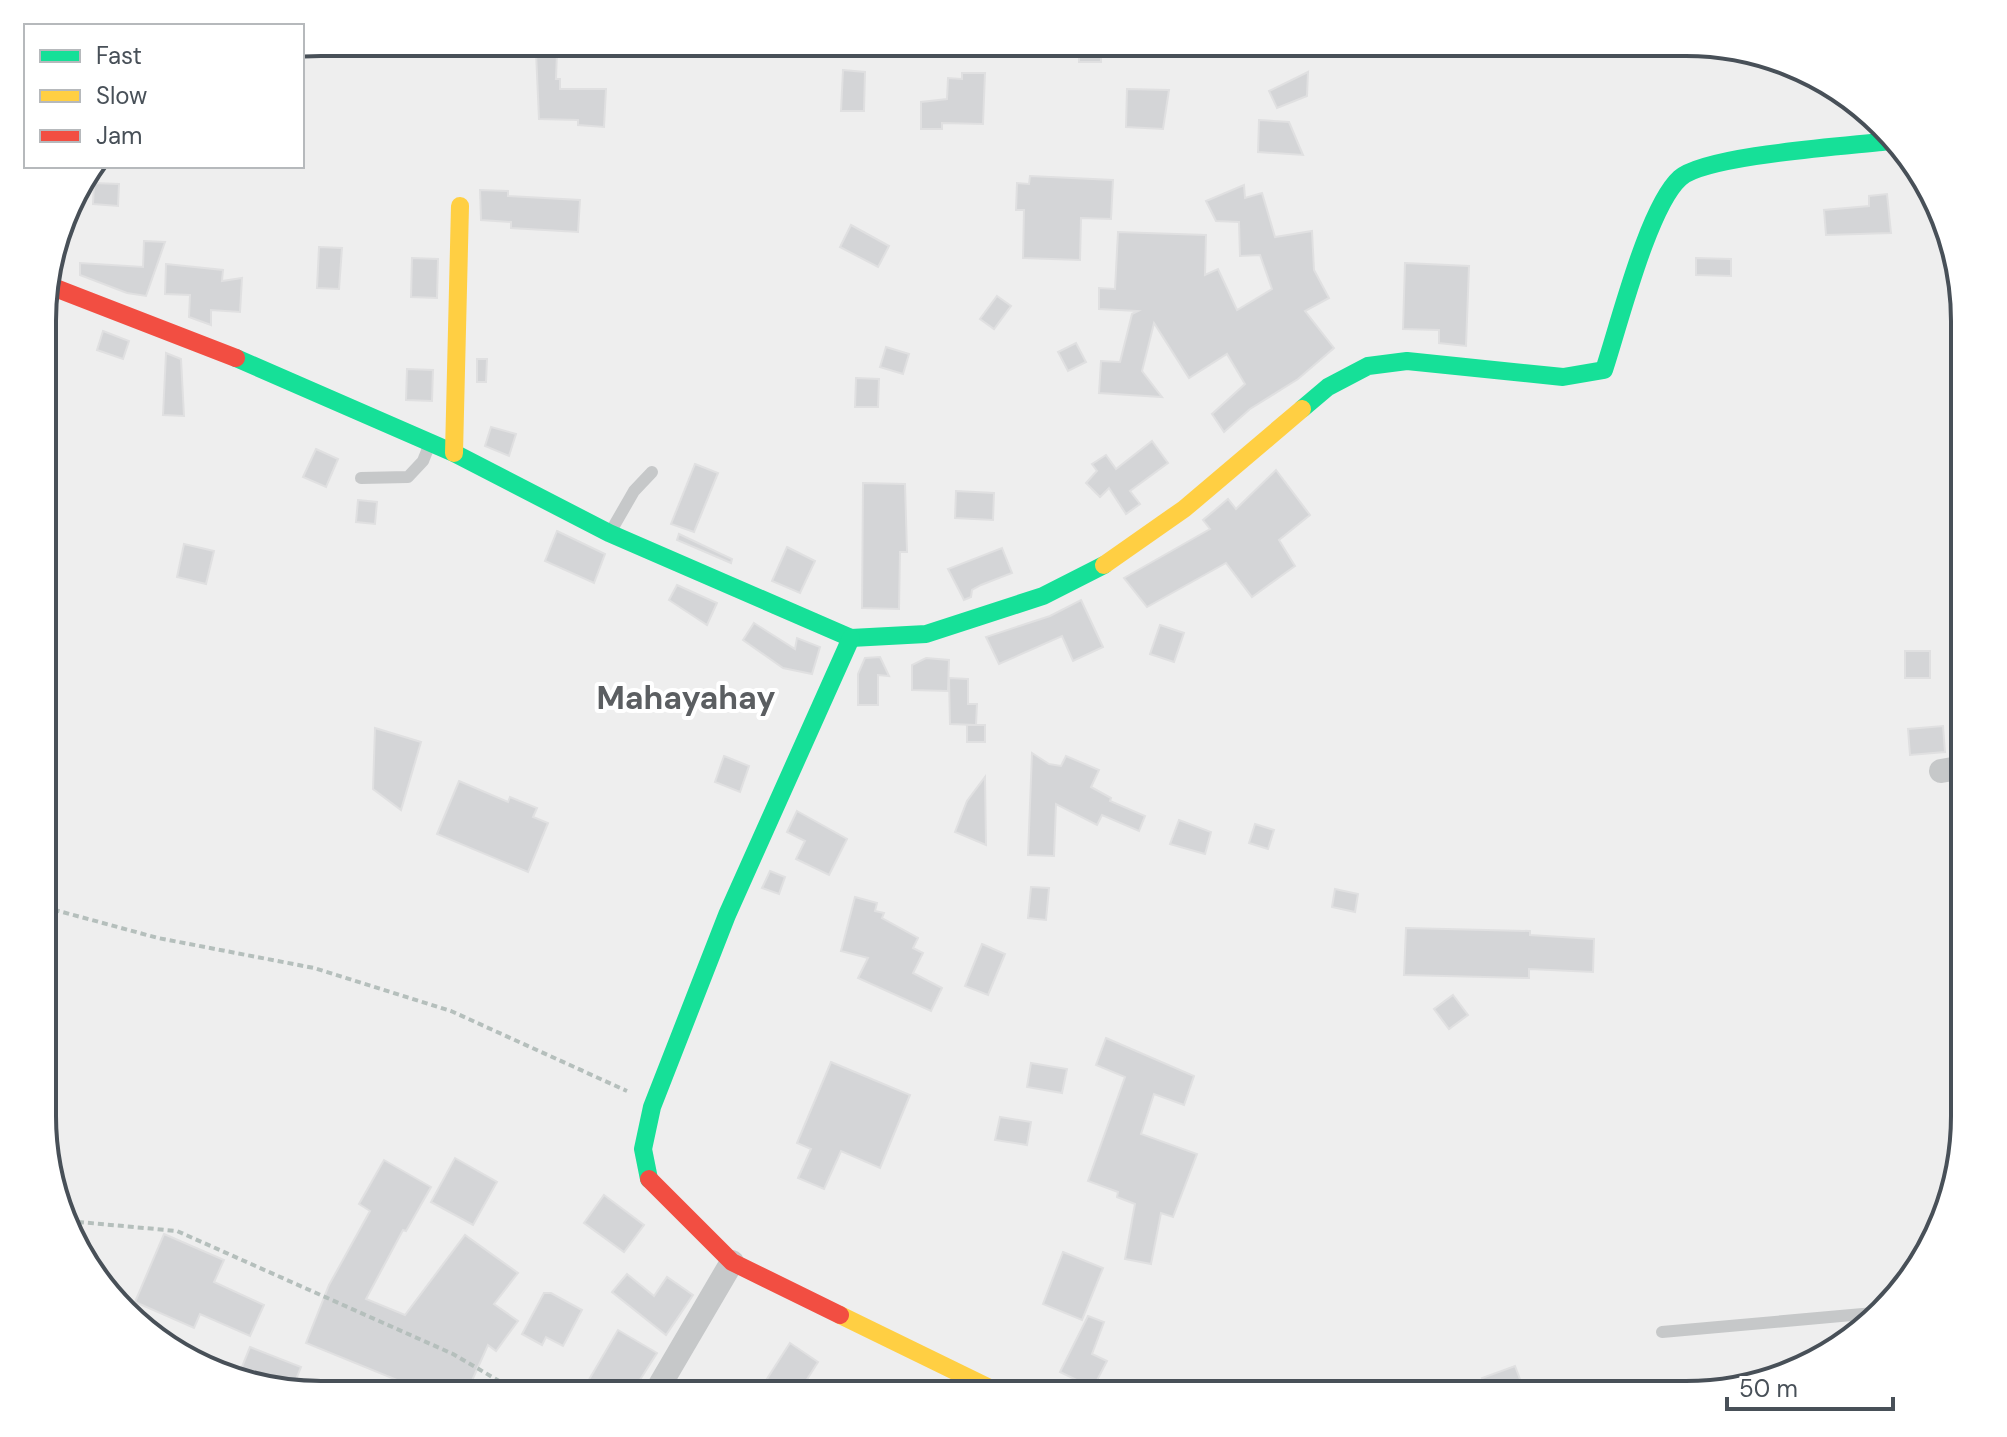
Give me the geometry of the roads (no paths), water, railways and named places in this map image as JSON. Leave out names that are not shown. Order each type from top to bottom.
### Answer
[{"type":"street","points":[[58,289],[245,361],[454,453],[609,533],[851,638],[926,634],[1043,596],[1110,562],[1184,509],[1328,387],[1368,366],[1407,361],[1563,377],[1604,370],[1657,213],[1681,177],[1718,163],[1880,142]]},
{"type":"street","points":[[454,453],[460,206]]},
{"type":"street","points":[[851,638],[727,915],[652,1107],[643,1149],[645,1173],[654,1188],[732,1262],[974,1380]]},
{"type":"street","points":[[663,1380],[732,1262]]},
{"type":"lane","points":[[361,478],[408,477],[423,461],[431,443]]},
{"type":"lane","points":[[609,533],[634,491],[652,472]]},
{"type":"lane","points":[[1662,1332],[1860,1314]]},
{"type":"district","name":"Mahayahay","points":[[686,698]]}]
